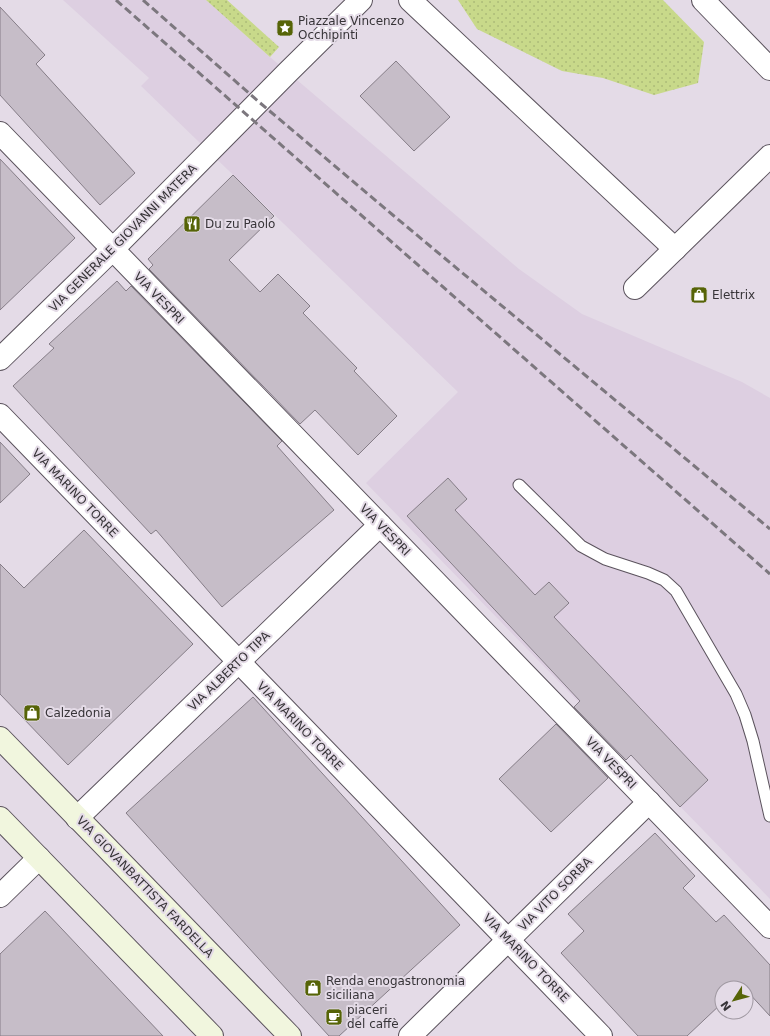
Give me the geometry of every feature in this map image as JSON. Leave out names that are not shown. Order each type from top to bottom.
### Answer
[{"type":"main road","name":"VIA GIOVANBATTISTA FARDELLA","points":[[0,738],[290,1036]]},
{"type":"main road","points":[[0,818],[212,1036]]},
{"type":"street","name":"VIA GENERALE GIOVANNI MATERA","points":[[0,360],[113,250],[361,0]]},
{"type":"street","points":[[410,0],[676,249]]},
{"type":"street","points":[[703,0],[770,69]]},
{"type":"street","name":"VIA VESPRI","points":[[0,133],[770,927]]},
{"type":"street","points":[[635,288],[770,156]]},
{"type":"street","name":"VIA MARINO TORRE","points":[[0,415],[601,1036]]},
{"type":"street","name":"VIA ALBERTO TIPA","points":[[77,818],[380,525]]},
{"type":"street","name":"VIA VITO SORBA","points":[[410,1036],[649,802]]},
{"type":"street","points":[[0,896],[39,858]]},
{"type":"lane","points":[[519,485],[581,546],[605,559],[648,573],[664,580],[676,591],[736,694],[745,714],[753,741],[770,816]]},
{"type":"shaded area","points":[[63,0],[206,0],[270,57],[519,269],[582,314],[742,382],[770,398],[770,899],[366,483],[458,392],[141,86],[149,78]]},
{"type":"green space","points":[[206,0],[227,0],[279,47],[270,57]]},
{"type":"green space","points":[[458,0],[663,0],[704,42],[698,83],[654,95],[603,78],[562,71],[477,29]]},
{"type":"building","points":[[0,7],[45,55],[36,64],[135,173],[100,205],[0,95]]},
{"type":"building","points":[[396,61],[450,117],[414,151],[360,96]]},
{"type":"building","points":[[0,159],[75,238],[0,310]]},
{"type":"building","points":[[233,175],[274,216],[229,260],[260,292],[278,274],[310,306],[303,313],[357,368],[354,371],[397,416],[358,455],[315,410],[300,424],[149,269],[153,265],[148,259]]},
{"type":"building","points":[[117,281],[126,291],[131,286],[282,441],[277,446],[334,510],[222,607],[156,530],[151,534],[13,386],[54,348],[49,344]]},
{"type":"building","points":[[0,442],[30,474],[0,503]]},
{"type":"building","points":[[448,478],[467,499],[455,510],[535,595],[549,582],[569,603],[554,617],[708,780],[680,807],[631,755],[626,760],[574,707],[580,701],[407,516]]},
{"type":"building","points":[[84,530],[193,644],[68,765],[0,694],[0,564],[24,588]]},
{"type":"building","points":[[253,697],[460,925],[339,1036],[329,1036],[126,813]]},
{"type":"building","points":[[556,724],[608,778],[551,832],[499,779]]},
{"type":"building","points":[[655,833],[695,876],[683,888],[716,922],[724,915],[770,965],[770,1016],[754,999],[754,980],[714,980],[714,1011],[687,1036],[638,1036],[561,953],[584,931],[568,914]]},
{"type":"building","points":[[45,911],[163,1036],[0,1036],[0,954]]},
{"type":"railway","points":[[116,0],[770,574]]},
{"type":"railway","points":[[143,0],[259,102],[394,216],[770,529]]},
{"type":"place","name":"Piazzale Vincenzo Occhipinti","points":[[285,28]]},
{"type":"place","name":"Du zu Paolo","points":[[192,224]]},
{"type":"place","name":"Elettrix","points":[[699,295]]},
{"type":"place","name":"Calzedonia","points":[[32,713]]},
{"type":"place","name":"Renda enogastronomia siciliana","points":[[313,988]]},
{"type":"place","name":"piaceri del caffè","points":[[334,1017]]}]
